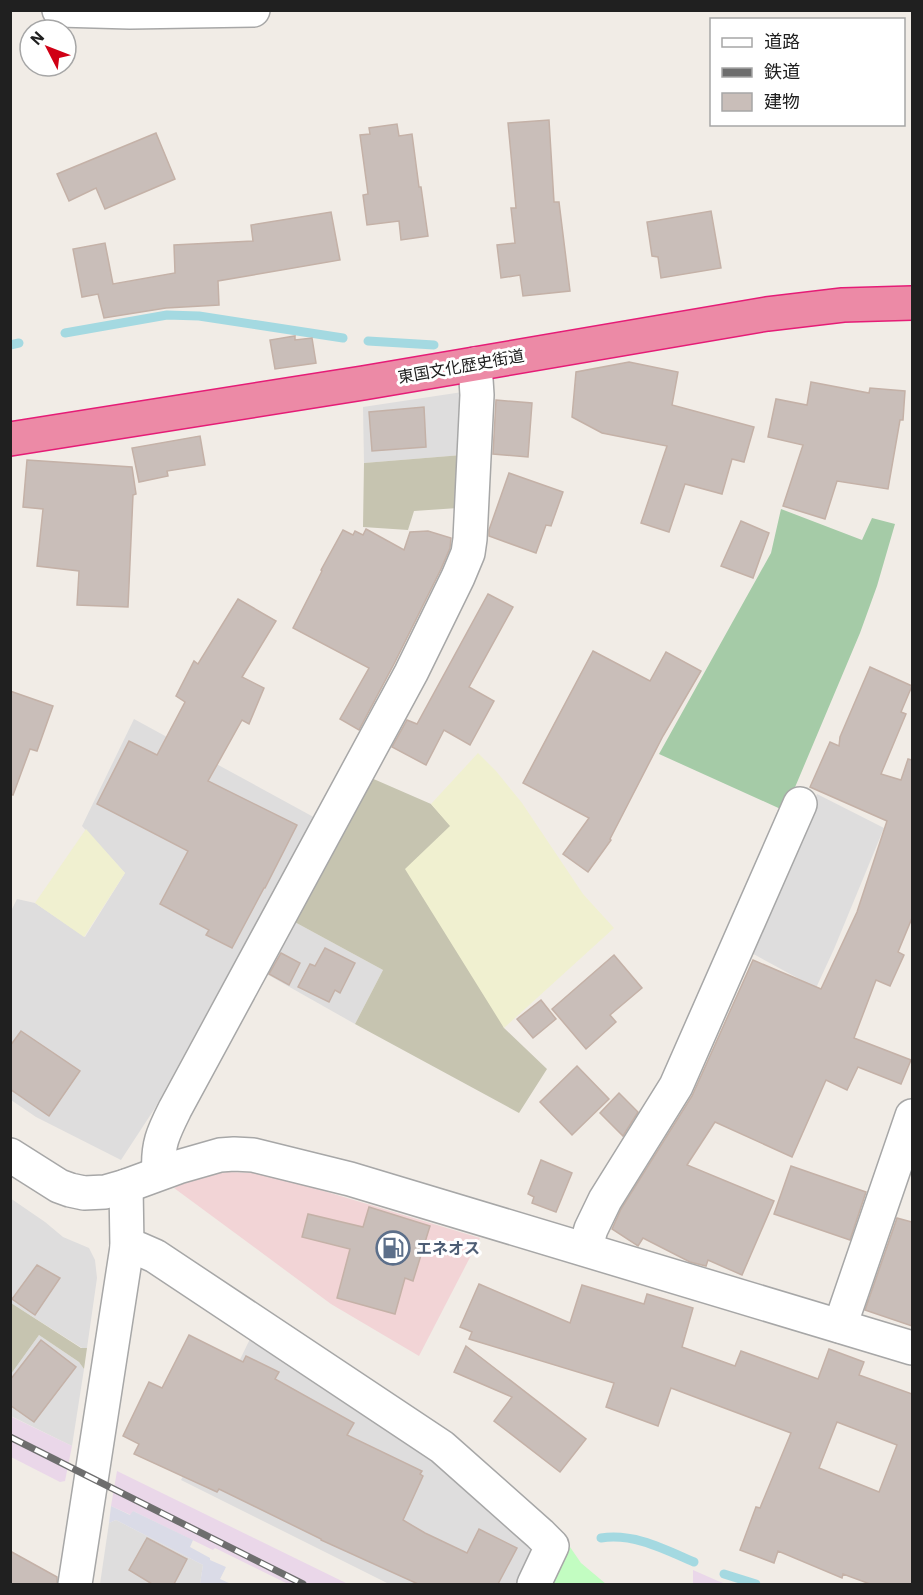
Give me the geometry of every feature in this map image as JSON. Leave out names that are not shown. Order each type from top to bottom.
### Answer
[{"type":"highway","name":"東国文化歴史街道","points":[[10,439],[767,314],[843,305],[912,303]]},
{"type":"street","points":[[59,10],[253,10]]},
{"type":"street","points":[[159,1173],[159,1149],[175,1109],[411,673],[468,553],[477,395],[475,364]]},
{"type":"street","points":[[585,1249],[591,1229],[605,1200],[676,1086],[800,804]]},
{"type":"street","points":[[840,1326],[912,1116]]},
{"type":"street","points":[[10,1155],[52,1182],[84,1193],[105,1192],[220,1155],[253,1155],[350,1179],[912,1348]]},
{"type":"street","points":[[75,1584],[127,1246],[126,1186]]},
{"type":"street","points":[[127,1246],[155,1256],[442,1447],[552,1546],[534,1584]]},
{"type":"shaded area","points":[[469,391],[462,455],[364,463],[363,407]]},
{"type":"shaded area","points":[[462,455],[458,508],[414,511],[408,530],[363,527],[364,463]]},
{"type":"shaded area","points":[[134,719],[319,820],[237,965],[234,963],[155,1108],[121,1160],[36,1117],[11,1100],[11,911],[17,899],[35,903],[85,937],[125,873],[82,826]]},
{"type":"shaded area","points":[[369,777],[431,804],[450,825],[504,1028],[547,1069],[519,1113],[355,1024],[383,970],[291,920]]},
{"type":"shaded area","points":[[817,794],[884,828],[816,988],[746,950]]},
{"type":"shaded area","points":[[291,920],[383,970],[355,1024],[263,972]]},
{"type":"shaded area","points":[[228,1172],[253,1173],[284,1179],[480,1238],[419,1356],[331,1304],[174,1188],[192,1179]]},
{"type":"shaded area","points":[[10,1198],[63,1237],[89,1248],[95,1260],[97,1278],[87,1348],[82,1348],[11,1303]]},
{"type":"shaded area","points":[[11,1303],[81,1348],[87,1348],[84,1369],[79,1362],[39,1335],[11,1374]]},
{"type":"shaded area","points":[[39,1335],[79,1362],[84,1369],[72,1446],[11,1416],[11,1374]]},
{"type":"shaded area","points":[[250,1339],[451,1470],[529,1535],[533,1552],[519,1584],[389,1584],[181,1480]]},
{"type":"shaded area","points":[[10,1416],[72,1446],[65,1481],[60,1482],[11,1457]]},
{"type":"shaded area","points":[[117,1471],[348,1584],[288,1584],[133,1511],[131,1515],[111,1506]]},
{"type":"shaded area","points":[[111,1506],[130,1515],[133,1511],[193,1540],[190,1547],[226,1567],[220,1579],[231,1584],[200,1584],[203,1565],[116,1520],[109,1523]]},
{"type":"shaded area","points":[[116,1520],[203,1565],[200,1584],[100,1584],[109,1523]]},
{"type":"shaded area","points":[[693,1570],[718,1581],[726,1584],[693,1584]]},
{"type":"green space","points":[[781,509],[862,540],[872,518],[895,524],[877,586],[860,633],[785,811],[659,754],[771,553]]},
{"type":"green space","points":[[478,753],[522,803],[583,894],[614,928],[504,1028],[405,869],[450,826],[431,804]]},
{"type":"green space","points":[[86,829],[125,873],[84,937],[35,903]]},
{"type":"green space","points":[[570,1547],[581,1563],[606,1584],[553,1584]]},
{"type":"building","points":[[549,120],[554,202],[559,202],[570,291],[523,296],[520,275],[501,278],[497,245],[515,243],[511,208],[516,208],[508,123]]},
{"type":"building","points":[[397,124],[399,136],[412,134],[428,236],[401,240],[399,221],[367,225],[363,195],[368,194],[360,135],[370,134],[369,128]]},
{"type":"building","points":[[156,133],[175,179],[105,209],[96,188],[69,201],[57,174]]},
{"type":"building","points":[[711,211],[721,268],[661,278],[658,257],[652,256],[647,222]]},
{"type":"building","points":[[331,212],[340,260],[218,281],[219,305],[166,308],[104,318],[98,294],[82,297],[73,249],[105,243],[113,284],[175,273],[174,245],[253,241],[251,225]]},
{"type":"building","points":[[295,336],[295,340],[312,338],[316,363],[275,369],[270,340]]},
{"type":"building","points":[[629,362],[678,372],[672,405],[754,427],[744,462],[732,459],[722,494],[685,484],[669,532],[641,523],[667,446],[602,433],[572,417],[576,372]]},
{"type":"building","points":[[811,382],[869,393],[870,388],[905,391],[903,420],[900,420],[888,489],[837,481],[825,519],[783,506],[803,445],[768,437],[776,399],[807,405]]},
{"type":"building","points":[[496,400],[532,403],[528,457],[493,454]]},
{"type":"building","points":[[424,407],[426,447],[372,451],[369,412]]},
{"type":"building","points":[[200,436],[205,465],[167,471],[168,476],[139,482],[132,448]]},
{"type":"building","points":[[27,460],[132,467],[136,494],[133,495],[128,607],[77,605],[79,571],[37,566],[43,509],[23,507]]},
{"type":"building","points":[[509,473],[563,492],[551,526],[546,525],[536,553],[489,536],[489,530]]},
{"type":"building","points":[[741,521],[769,533],[753,578],[721,566]]},
{"type":"building","points":[[366,529],[404,550],[410,532],[428,531],[451,538],[450,548],[441,569],[359,730],[340,719],[369,668],[293,628],[343,530],[353,535],[355,531],[363,535]]},
{"type":"building","points":[[488,594],[513,607],[469,687],[494,701],[470,745],[444,730],[426,765],[392,747],[407,720],[417,724]]},
{"type":"building","points":[[238,599],[276,621],[242,677],[264,688],[249,724],[242,720],[208,781],[297,825],[232,948],[206,935],[209,930],[160,904],[188,851],[97,804],[129,741],[157,755],[185,702],[176,696],[194,661],[198,664]]},
{"type":"building","points":[[593,651],[650,681],[666,652],[701,671],[663,736],[611,840],[588,872],[563,854],[589,818],[523,783]]},
{"type":"building","points":[[870,667],[912,686],[901,712],[906,714],[881,774],[901,780],[908,759],[912,760],[912,918],[898,952],[904,955],[890,986],[876,980],[854,1038],[911,1060],[901,1084],[858,1067],[847,1090],[826,1080],[792,1157],[715,1122],[687,1165],[774,1201],[742,1275],[708,1260],[706,1266],[690,1262],[643,1238],[638,1246],[612,1229],[621,1209],[692,1096],[753,960],[821,989],[857,912],[887,821],[810,787],[830,742],[839,746],[840,737]]},
{"type":"building","points":[[10,691],[53,706],[37,751],[30,749],[13,795],[10,794]]},
{"type":"building","points":[[325,948],[355,963],[340,993],[335,990],[329,1002],[298,987],[310,964],[315,966]]},
{"type":"building","points":[[281,953],[300,963],[289,985],[269,974]]},
{"type":"building","points":[[614,955],[642,988],[610,1015],[616,1022],[586,1049],[552,1009]]},
{"type":"building","points":[[541,1000],[556,1019],[533,1038],[517,1019]]},
{"type":"building","points":[[21,1031],[80,1071],[49,1116],[10,1089],[10,1046]]},
{"type":"building","points":[[577,1066],[609,1099],[572,1135],[540,1102]]},
{"type":"building","points":[[619,1093],[638,1112],[623,1136],[600,1113]]},
{"type":"building","points":[[541,1160],[572,1173],[556,1212],[532,1203],[534,1197],[528,1194]]},
{"type":"building","points":[[791,1166],[866,1192],[850,1240],[774,1214]]},
{"type":"building","points":[[369,1207],[430,1226],[413,1281],[405,1278],[395,1314],[337,1298],[350,1249],[302,1237],[308,1214],[363,1227]]},
{"type":"building","points":[[897,1218],[912,1222],[912,1326],[865,1310]]},
{"type":"building","points":[[37,1265],[60,1278],[35,1315],[12,1299]]},
{"type":"building","points":[[479,1284],[570,1323],[582,1285],[644,1304],[647,1294],[693,1308],[682,1347],[735,1366],[741,1351],[818,1379],[829,1349],[864,1362],[859,1375],[912,1394],[912,1584],[870,1584],[843,1574],[842,1578],[778,1551],[774,1563],[740,1550],[756,1507],[760,1508],[791,1433],[671,1388],[658,1426],[606,1407],[614,1383],[469,1339],[472,1332],[460,1327]],"holes":[[[837,1422],[897,1445],[879,1492],[819,1468]]]},
{"type":"building","points":[[189,1335],[243,1362],[246,1356],[279,1372],[275,1379],[354,1423],[347,1435],[422,1471],[420,1474],[423,1476],[403,1520],[467,1553],[479,1529],[517,1548],[498,1584],[418,1584],[321,1540],[219,1489],[217,1492],[134,1454],[139,1444],[123,1436],[149,1382],[162,1388]]},
{"type":"building","points":[[41,1340],[76,1367],[34,1422],[10,1405],[10,1380]]},
{"type":"building","points":[[466,1346],[586,1439],[560,1472],[494,1421],[512,1397],[454,1372]]},
{"type":"building","points":[[147,1538],[187,1559],[174,1584],[152,1584],[129,1570]]},
{"type":"building","points":[[10,1551],[57,1577],[57,1584],[10,1584]]},
{"type":"waterway","points":[[65,333],[167,315],[199,316],[343,338]]},
{"type":"waterway","points":[[368,341],[434,345]]},
{"type":"waterway","points":[[10,345],[19,343]]},
{"type":"waterway","points":[[601,1538],[637,1540],[694,1562]]},
{"type":"waterway","points":[[724,1574],[756,1584]]},
{"type":"railway","points":[[10,1437],[303,1584]]},
{"type":"place","name":"エネオス","points":[[393,1248]]}]
